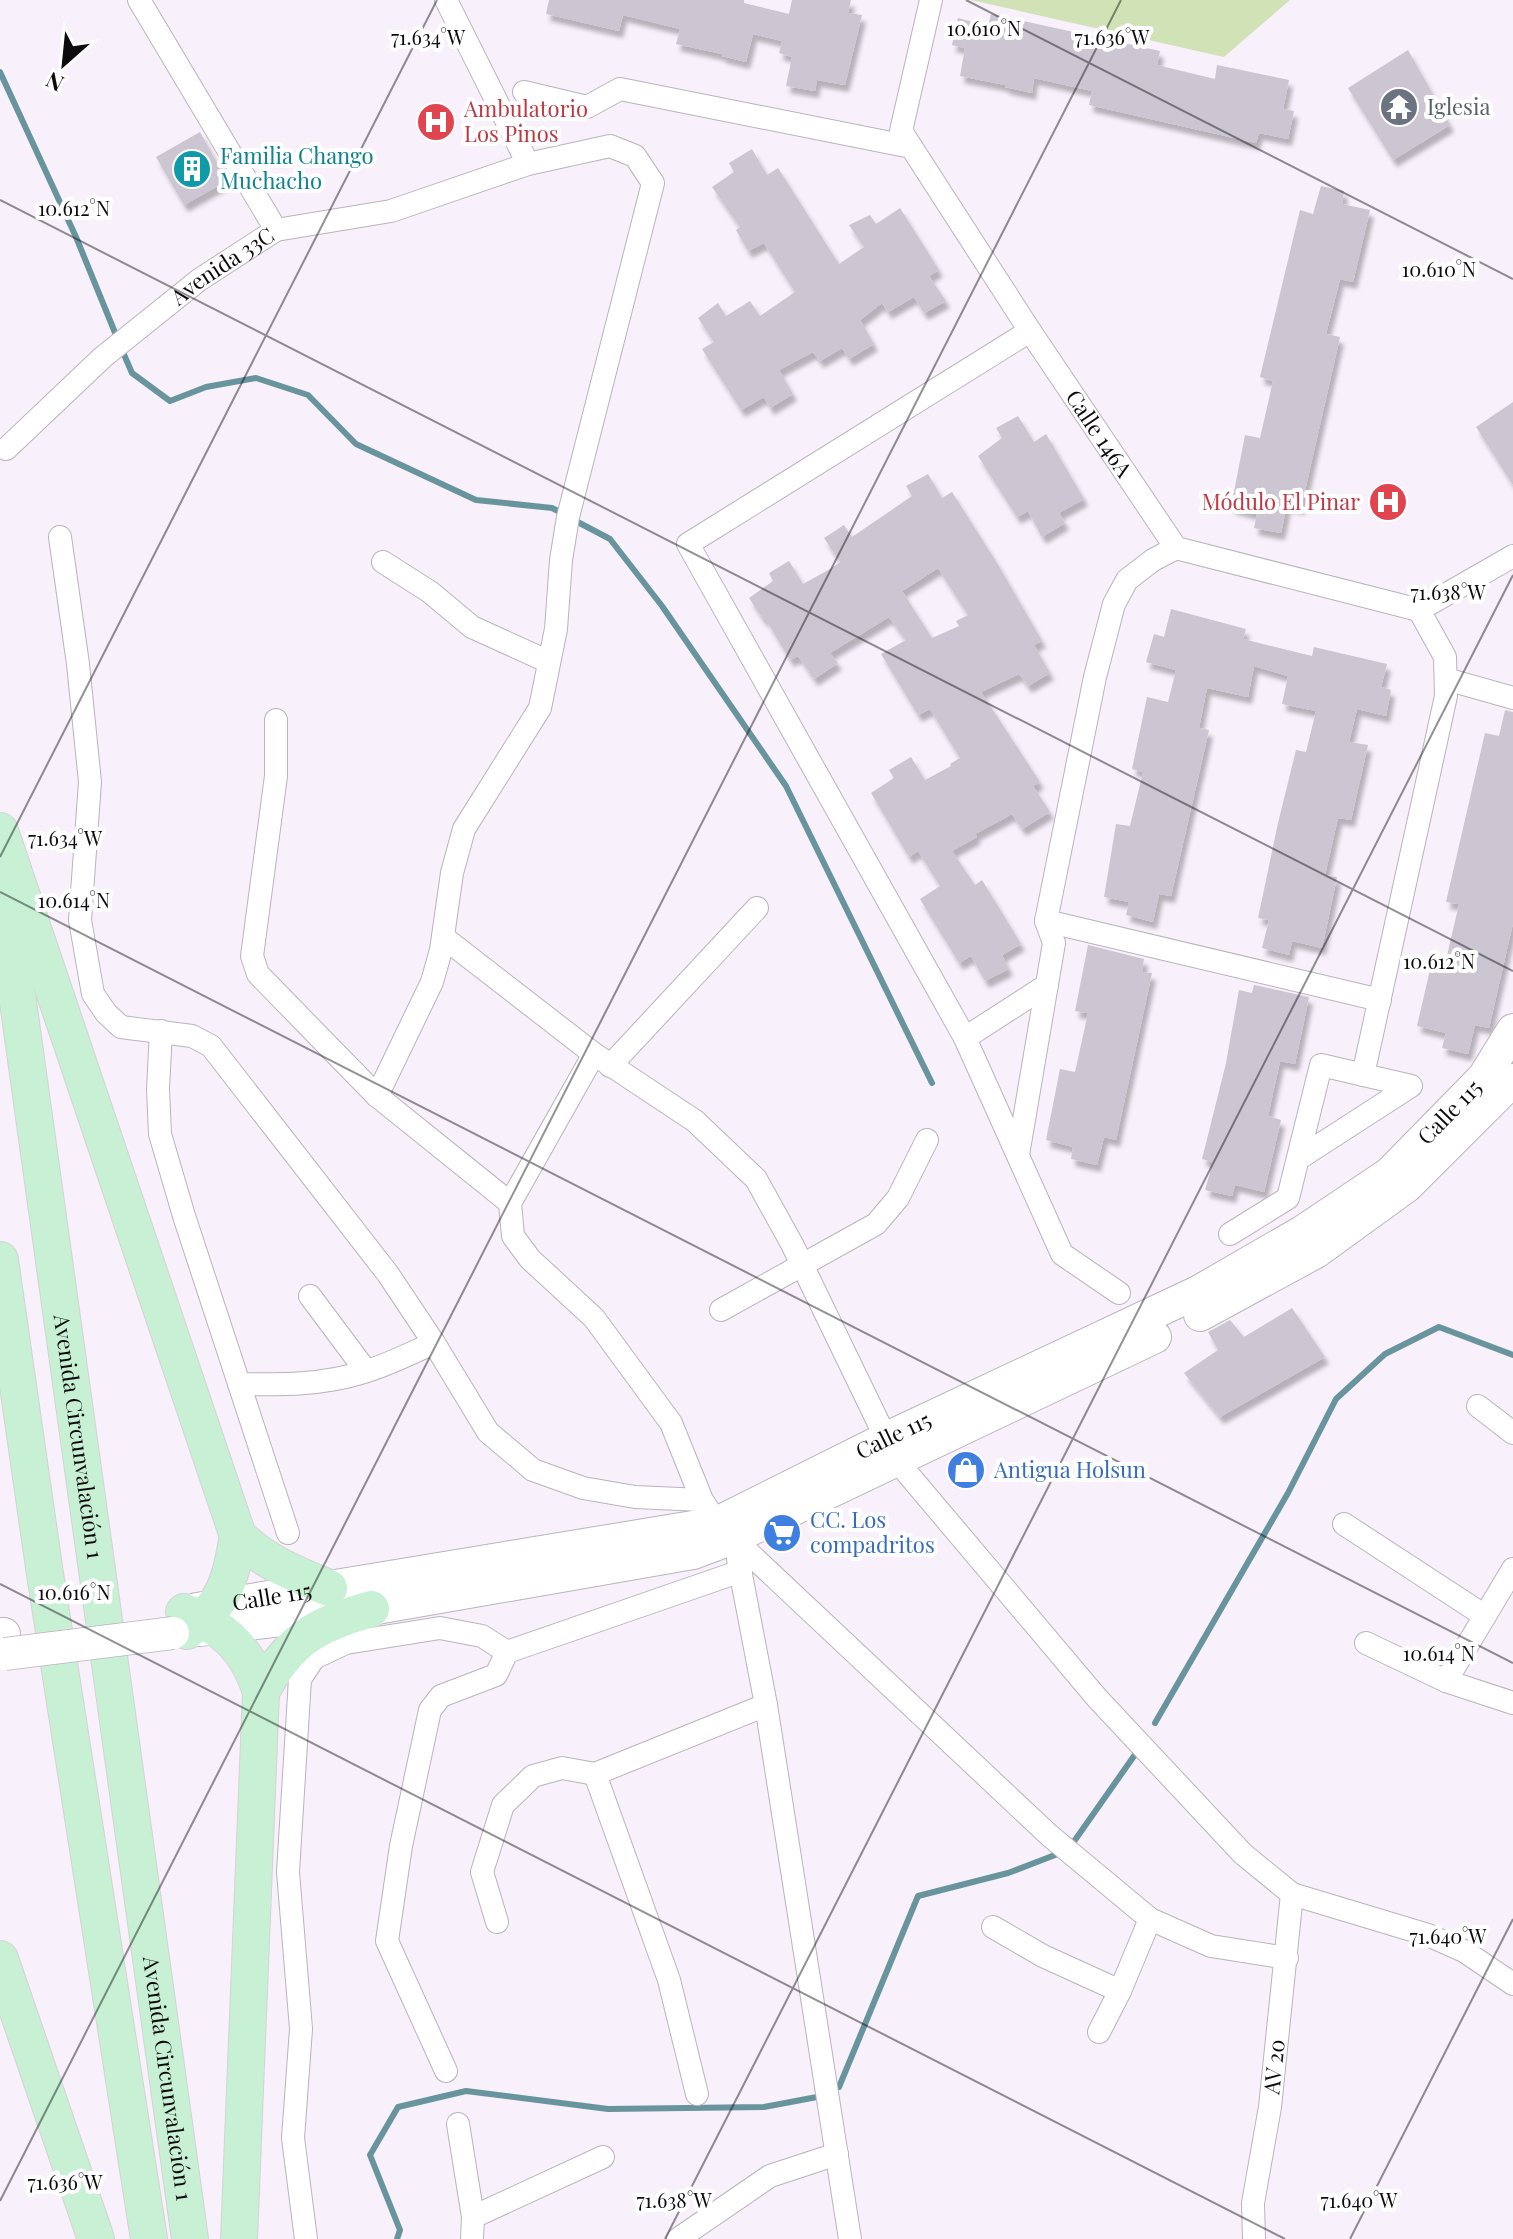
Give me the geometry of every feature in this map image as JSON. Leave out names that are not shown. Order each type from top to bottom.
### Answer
[{"type":"main road","points":[[0,831],[238,1536],[258,1556],[329,1588]]},
{"type":"main road","name":"Avenida Circunvalación 1","points":[[0,872],[190,2239]]},
{"type":"main road","name":"Calle 115","points":[[193,1620],[329,1588],[717,1521],[891,1450],[1215,1308],[1316,1252],[1407,1186],[1505,1082],[1513,1030]]},
{"type":"main road","name":"Avenida Circunvalación 1","points":[[0,1260],[45,1574],[149,2239]]},
{"type":"main road","name":"Calle 115","points":[[193,1620],[371,1609],[693,1553],[717,1521]]},
{"type":"main road","points":[[193,1620],[231,1572],[238,1536]]},
{"type":"main road","points":[[261,1692],[275,1666],[290,1647],[306,1634],[334,1619],[371,1609]]},
{"type":"main road","points":[[2,1644],[193,1620],[231,1638],[254,1668],[261,1692],[239,2239]]},
{"type":"main road","points":[[0,1959],[96,2239]]},
{"type":"street","name":"Avenida 33C","points":[[6,449],[103,357],[199,280],[276,230],[139,0]]},
{"type":"street","points":[[446,0],[528,164]]},
{"type":"street","name":"Calle 146A","points":[[931,0],[901,131],[1030,331],[1176,548]]},
{"type":"street","points":[[524,92],[587,107],[620,89],[911,147]]},
{"type":"street","points":[[276,230],[391,211],[528,164],[610,146],[635,156],[653,183],[568,517],[556,629],[540,708],[464,829],[452,873],[443,937],[432,982],[377,1096]]},
{"type":"street","points":[[1030,331],[688,544],[965,1038],[1062,1254],[1119,1293]]},
{"type":"street","points":[[60,537],[78,664],[90,782],[80,920],[93,994],[106,1013],[121,1027],[192,1036],[211,1046],[388,1274],[488,1432],[533,1470],[583,1488],[635,1497],[717,1521],[1049,1835],[1150,1919],[1211,1946],[1287,1958]]},
{"type":"street","points":[[1018,1155],[1054,943],[1046,921],[1095,677],[1114,604],[1127,580],[1153,560],[1176,548],[1419,610],[1513,556]]},
{"type":"street","points":[[383,562],[430,592],[472,627],[549,662]]},
{"type":"street","points":[[1363,1075],[1446,696],[1445,657],[1419,610]]},
{"type":"street","points":[[1446,679],[1513,698]]},
{"type":"street","points":[[276,720],[276,776],[252,956],[258,974],[377,1096],[510,1203]]},
{"type":"street","points":[[757,908],[602,1060],[510,1203],[513,1236],[530,1259],[594,1318],[671,1423],[741,1571],[766,1705],[850,2239]]},
{"type":"street","points":[[1046,921],[1380,1000]]},
{"type":"street","points":[[443,937],[602,1060],[695,1121],[756,1179],[803,1266],[891,1450],[1097,1698],[1243,1854],[1292,1894],[1428,1935],[1464,1951],[1513,1984]]},
{"type":"street","points":[[965,1038],[1047,985]]},
{"type":"street","points":[[161,1031],[158,1089],[160,1134],[288,1533]]},
{"type":"street","points":[[1230,1234],[1288,1198],[1321,1065],[1411,1086],[1298,1159]]},
{"type":"street","points":[[721,1310],[876,1224],[898,1198],[927,1140]]},
{"type":"street","points":[[310,1296],[366,1371]]},
{"type":"street","points":[[239,1384],[296,1385],[366,1371],[434,1343]]},
{"type":"street","points":[[1478,1406],[1513,1433]]},
{"type":"street","points":[[1344,1524],[1485,1616]]},
{"type":"street","points":[[1446,1681],[1513,1569]]},
{"type":"street","points":[[446,2071],[387,1941],[401,1846],[430,1710],[441,1696],[496,1675],[507,1652],[741,1571]]},
{"type":"street","points":[[306,2239],[293,2138],[301,2029],[288,1872],[300,1679],[314,1658],[346,1643],[440,1628],[482,1636],[507,1652]]},
{"type":"street","points":[[1366,1643],[1446,1681],[1513,1703]]},
{"type":"street","points":[[497,1922],[482,1872],[503,1805],[533,1776],[562,1768],[595,1774],[766,1705]]},
{"type":"street","points":[[595,1774],[669,1980],[697,2094]]},
{"type":"street","name":"AV 20","points":[[1254,2239],[1253,2203],[1270,2107],[1292,1894]]},
{"type":"street","points":[[1099,2032],[1150,1919]]},
{"type":"street","points":[[993,1927],[1043,1956],[1120,1991]]},
{"type":"street","points":[[458,2124],[473,2228],[603,2157]]},
{"type":"street","points":[[678,2239],[770,2176],[837,2154]]},
{"type":"green space","points":[[971,0],[1290,0],[1224,57]]},
{"type":"building","points":[[549,0],[744,0],[744,3],[789,14],[792,0],[851,0],[848,13],[862,15],[845,85],[817,80],[815,91],[786,86],[792,57],[779,53],[782,41],[753,34],[746,62],[676,44],[680,29],[623,15],[619,31],[546,14]]},
{"type":"building","points":[[991,14],[1160,51],[1157,65],[1215,79],[1217,65],[1289,80],[1283,109],[1294,111],[1288,139],[1259,133],[1256,143],[1089,105],[1092,91],[1034,78],[1032,93],[960,76],[965,48],[952,45],[958,18],[988,26]]},
{"type":"building","points":[[1408,50],[1450,125],[1393,160],[1348,88]]},
{"type":"building","name":"Familia Chango Muchacho","points":[[200,132],[227,181],[184,205],[156,157]]},
{"type":"building","points":[[752,149],[767,175],[778,168],[839,264],[864,247],[849,225],[870,215],[876,224],[900,208],[939,270],[929,276],[946,301],[924,313],[914,297],[888,312],[882,303],[860,320],[874,344],[849,359],[842,348],[820,361],[813,352],[779,370],[793,394],[770,408],[764,397],[741,410],[702,349],[714,342],[698,318],[718,303],[726,316],[750,301],[760,316],[795,292],[764,243],[748,251],[736,230],[740,227],[712,187],[734,172],[729,163]]},
{"type":"building","points":[[1321,186],[1344,191],[1342,204],[1370,210],[1353,282],[1340,279],[1326,334],[1340,337],[1301,508],[1287,505],[1281,533],[1254,528],[1257,514],[1231,507],[1245,435],[1260,438],[1273,381],[1260,377],[1300,210],[1313,214]]},
{"type":"building","points":[[1513,402],[1513,485],[1476,427]]},
{"type":"building","points":[[1018,416],[1034,442],[1046,434],[1084,499],[1059,513],[1065,523],[1042,537],[1028,511],[1017,517],[978,456],[1002,438],[996,428]]},
{"type":"building","points":[[928,474],[942,498],[952,492],[1042,641],[1034,645],[1050,673],[1028,686],[1019,674],[981,692],[1040,782],[1033,786],[1050,812],[1022,829],[1012,814],[952,851],[975,885],[982,880],[1021,944],[1002,955],[1009,969],[985,981],[971,956],[959,963],[920,899],[940,886],[918,851],[909,857],[871,793],[894,778],[889,770],[911,757],[925,780],[960,758],[930,709],[918,715],[881,654],[906,640],[889,617],[830,653],[838,663],[814,679],[798,656],[790,660],[749,598],[773,581],[769,573],[789,561],[803,584],[840,562],[824,538],[844,525],[852,537],[912,496],[906,486]],"holes":[[[938,568],[968,615],[956,621],[959,626],[932,638],[902,591]]]},
{"type":"building","points":[[1171,609],[1246,629],[1243,639],[1312,656],[1314,647],[1387,664],[1381,687],[1391,690],[1386,716],[1357,709],[1349,742],[1368,745],[1351,820],[1338,818],[1325,875],[1337,877],[1322,948],[1292,941],[1289,955],[1262,948],[1269,920],[1258,918],[1278,823],[1296,750],[1306,752],[1316,711],[1282,704],[1288,676],[1254,666],[1248,697],[1207,688],[1199,728],[1209,730],[1171,896],[1159,894],[1153,922],[1126,915],[1129,902],[1104,897],[1116,824],[1130,826],[1143,772],[1132,769],[1147,697],[1168,702],[1176,670],[1146,662],[1154,634],[1164,637]]},
{"type":"building","points":[[1505,710],[1513,712],[1513,923],[1489,1028],[1475,1025],[1468,1054],[1442,1048],[1446,1033],[1417,1026],[1433,957],[1446,960],[1459,904],[1446,902],[1485,733],[1499,736]]},
{"type":"building","points":[[1088,945],[1144,959],[1142,972],[1152,973],[1116,1140],[1104,1137],[1097,1165],[1071,1159],[1073,1147],[1046,1140],[1060,1069],[1075,1072],[1088,1013],[1075,1011]]},
{"type":"building","points":[[1254,985],[1309,997],[1295,1064],[1280,1061],[1268,1116],[1281,1120],[1264,1192],[1235,1185],[1232,1196],[1205,1190],[1213,1162],[1202,1159],[1226,1063],[1239,990],[1252,993]]},
{"type":"building","points":[[1292,1308],[1325,1357],[1220,1417],[1184,1373],[1218,1350],[1208,1332],[1230,1320],[1244,1337]]},
{"type":"waterway","points":[[0,72],[76,237],[118,340]]},
{"type":"waterway","points":[[122,350],[132,373],[170,401],[206,387],[256,378],[308,395],[356,444],[476,500],[552,508],[562,513]]},
{"type":"waterway","points":[[572,519],[610,539],[662,606],[786,786],[932,1083]]},
{"type":"waterway","points":[[1155,1723],[1288,1493],[1336,1399],[1385,1354],[1439,1327],[1513,1355]]},
{"type":"waterway","points":[[839,2087],[918,1896],[1008,1873],[1068,1850],[1134,1756]]},
{"type":"waterway","points":[[397,2239],[400,2230],[370,2155],[398,2107],[466,2091],[608,2109],[764,2107],[817,2097]]},
{"type":"place","name":"Iglesia","points":[[1399,107]]},
{"type":"place","name":"Ambulatorio Los Pinos","points":[[436,122]]},
{"type":"place","name":"Familia Chango Muchacho","points":[[192,169]]},
{"type":"place","name":"Módulo El Pinar","points":[[1388,502]]},
{"type":"place","name":"Antigua Holsun","points":[[966,1470]]},
{"type":"place","name":"CC. Los compadritos","points":[[782,1533]]}]
